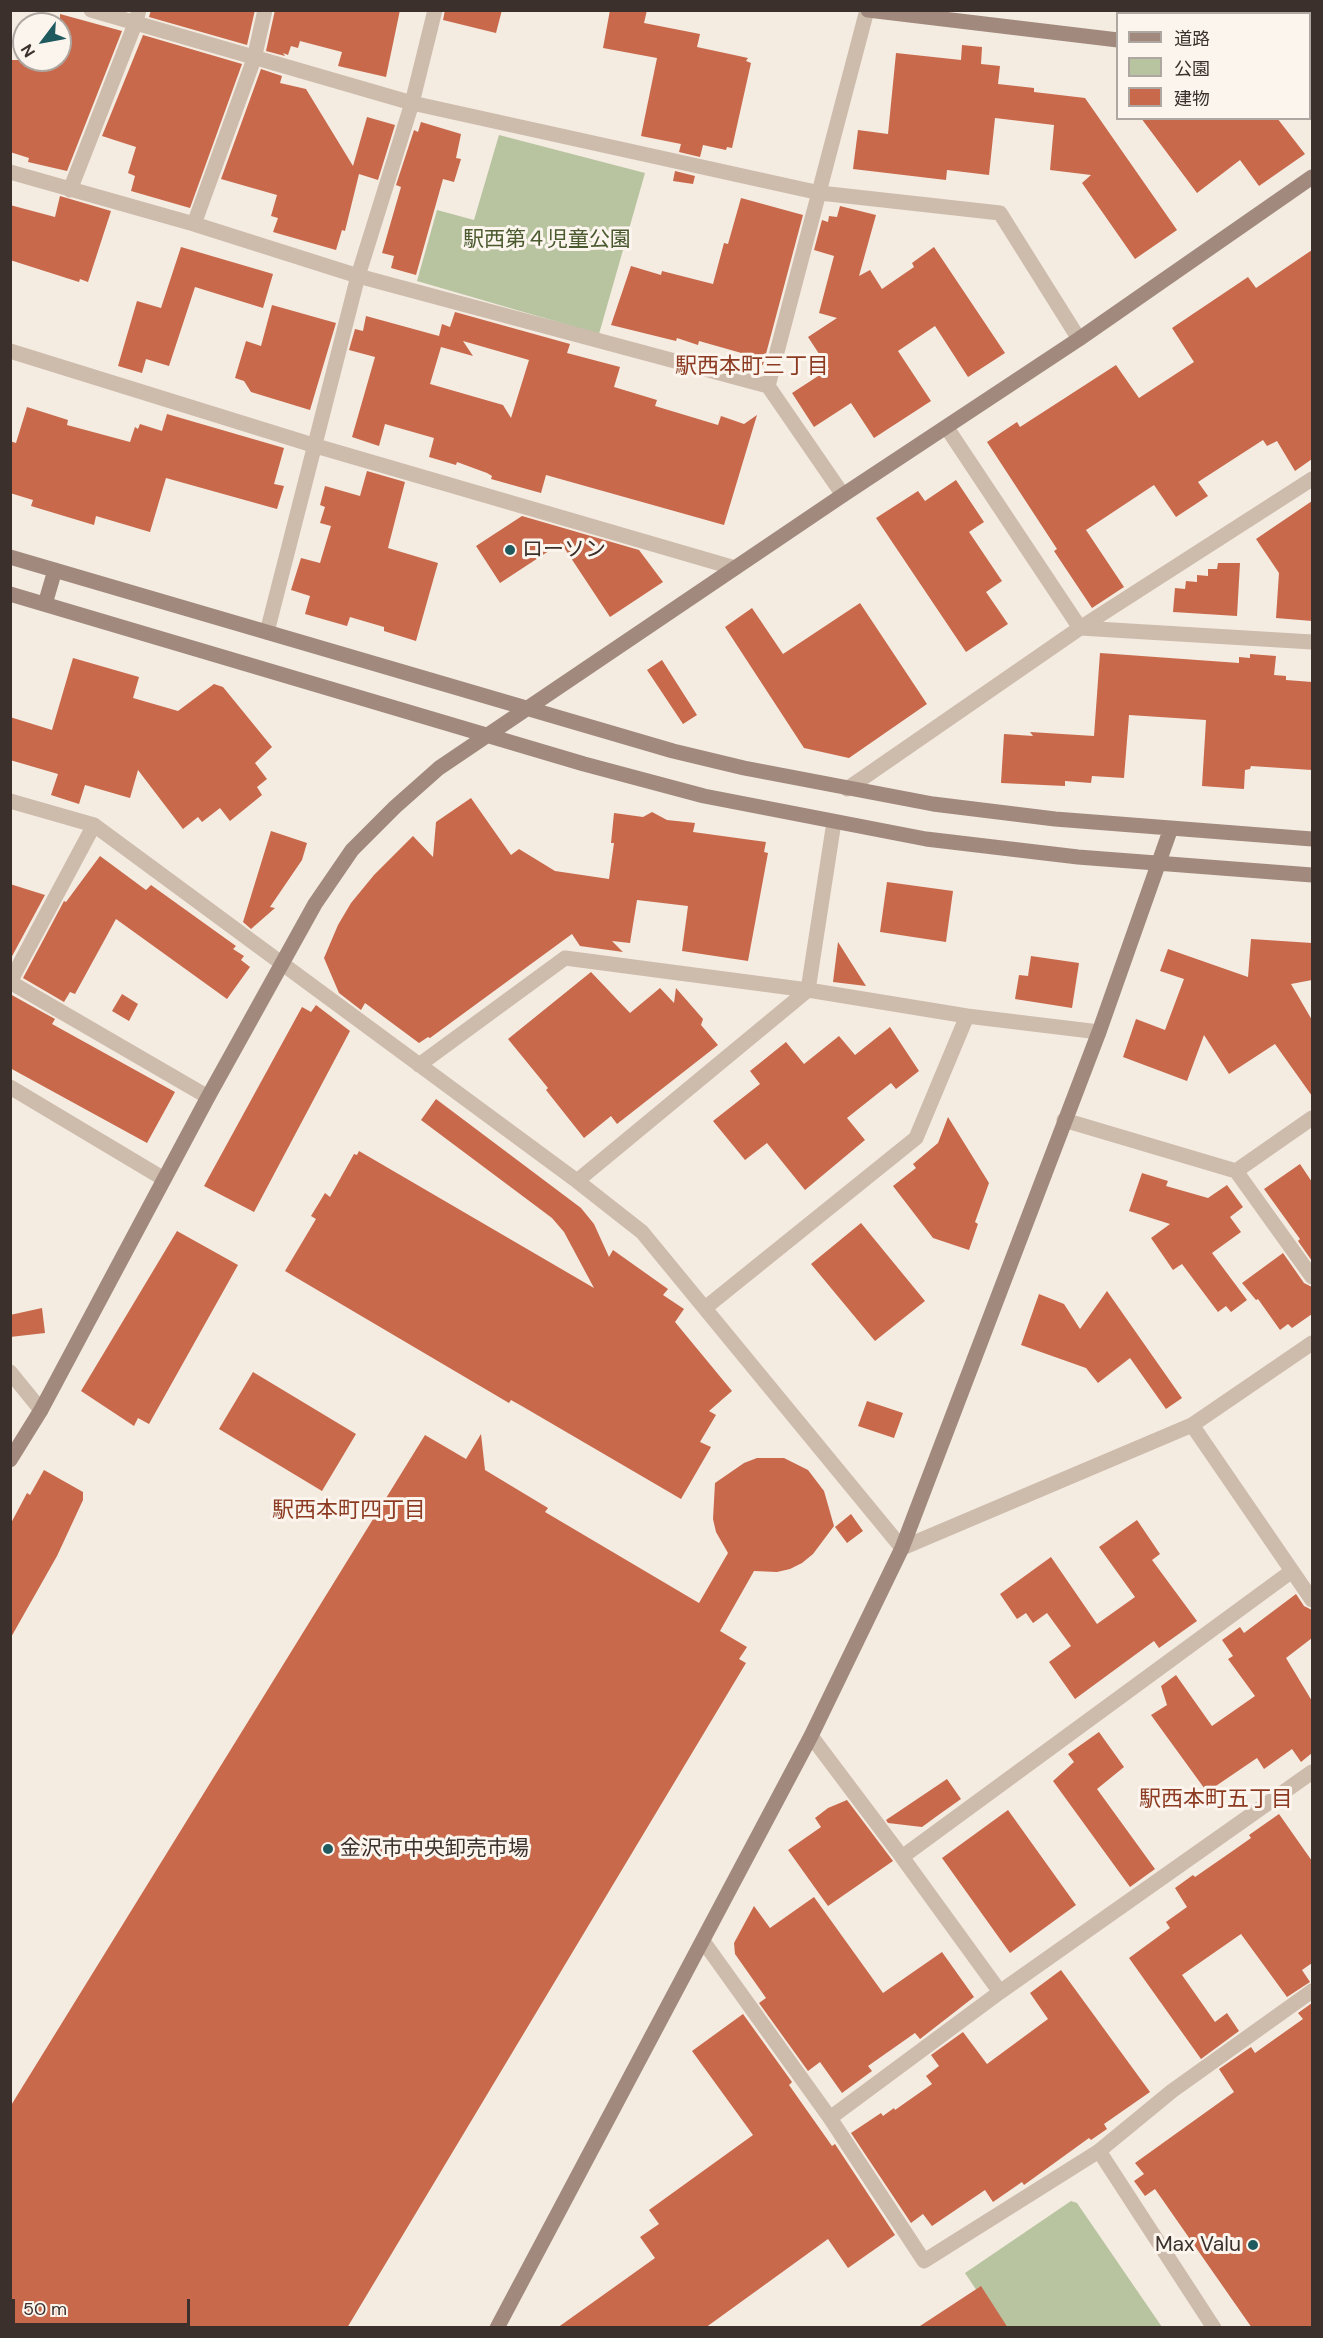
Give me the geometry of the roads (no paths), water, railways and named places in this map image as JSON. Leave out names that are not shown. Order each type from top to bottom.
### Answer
[{"type":"street","points":[[91,10],[137,17],[254,59],[412,103],[820,193],[1000,213],[1079,339]]},
{"type":"street","points":[[194,224],[254,59],[265,10]]},
{"type":"street","points":[[267,632],[358,276],[412,103],[435,10]]},
{"type":"street","points":[[768,386],[867,10],[1116,40]]},
{"type":"street","points":[[70,190],[137,17]]},
{"type":"street","points":[[10,172],[194,224],[358,276],[768,386],[843,495]]},
{"type":"street","points":[[10,1460],[41,1410],[208,1097],[315,904],[352,850],[395,807],[439,768],[487,735],[1079,339],[1312,177]]},
{"type":"street","points":[[10,351],[316,446],[735,568]]},
{"type":"street","points":[[947,428],[1080,628]]},
{"type":"street","points":[[847,789],[1080,628],[1312,479]]},
{"type":"street","points":[[10,557],[673,751],[744,768],[933,804],[1010,814],[1312,839]]},
{"type":"street","points":[[45,604],[55,570]]},
{"type":"street","points":[[10,594],[584,764],[704,796],[926,839],[1078,856],[1312,875]]},
{"type":"street","points":[[1080,628],[1312,642]]},
{"type":"street","points":[[10,801],[94,825],[577,1181],[642,1233],[902,1548]]},
{"type":"street","points":[[577,1181],[808,990],[834,822]]},
{"type":"street","points":[[94,825],[10,982],[208,1097]]},
{"type":"street","points":[[496,2328],[811,1736],[902,1548],[1099,1032],[1171,828]]},
{"type":"street","points":[[419,1065],[565,958],[808,990],[967,1016],[1099,1032]]},
{"type":"street","points":[[705,1308],[916,1138],[967,1016]]},
{"type":"street","points":[[10,1087],[164,1179]]},
{"type":"street","points":[[1236,1171],[1312,1118]]},
{"type":"street","points":[[1064,1120],[1236,1171],[1312,1277]]},
{"type":"street","points":[[902,1548],[1192,1425],[1312,1343]]},
{"type":"street","points":[[10,1372],[41,1410]]},
{"type":"street","points":[[1192,1425],[1312,1600]]},
{"type":"street","points":[[902,1857],[1292,1571]]},
{"type":"street","points":[[811,1736],[1000,1992]]},
{"type":"street","points":[[830,2118],[1000,1992],[1312,1772]]},
{"type":"street","points":[[703,1941],[830,2118],[924,2261],[1099,2151],[1172,2091],[1312,1991]]},
{"type":"street","points":[[1099,2151],[1214,2328]]},
{"type":"place","name":"ローソン","points":[[510,550]]},
{"type":"place","name":"金沢市中央卸売市場","points":[[328,1849]]},
{"type":"place","name":"Max Valu","points":[[1253,2245]]},
{"type":"district","name":"駅西本町三丁目","points":[[752,367]]},
{"type":"district","name":"駅西本町四丁目","points":[[349,1511]]},
{"type":"district","name":"駅西本町五丁目","points":[[1216,1800]]},
{"type":"park label","name":"駅西第４児童公園","points":[[547,240]]}]
